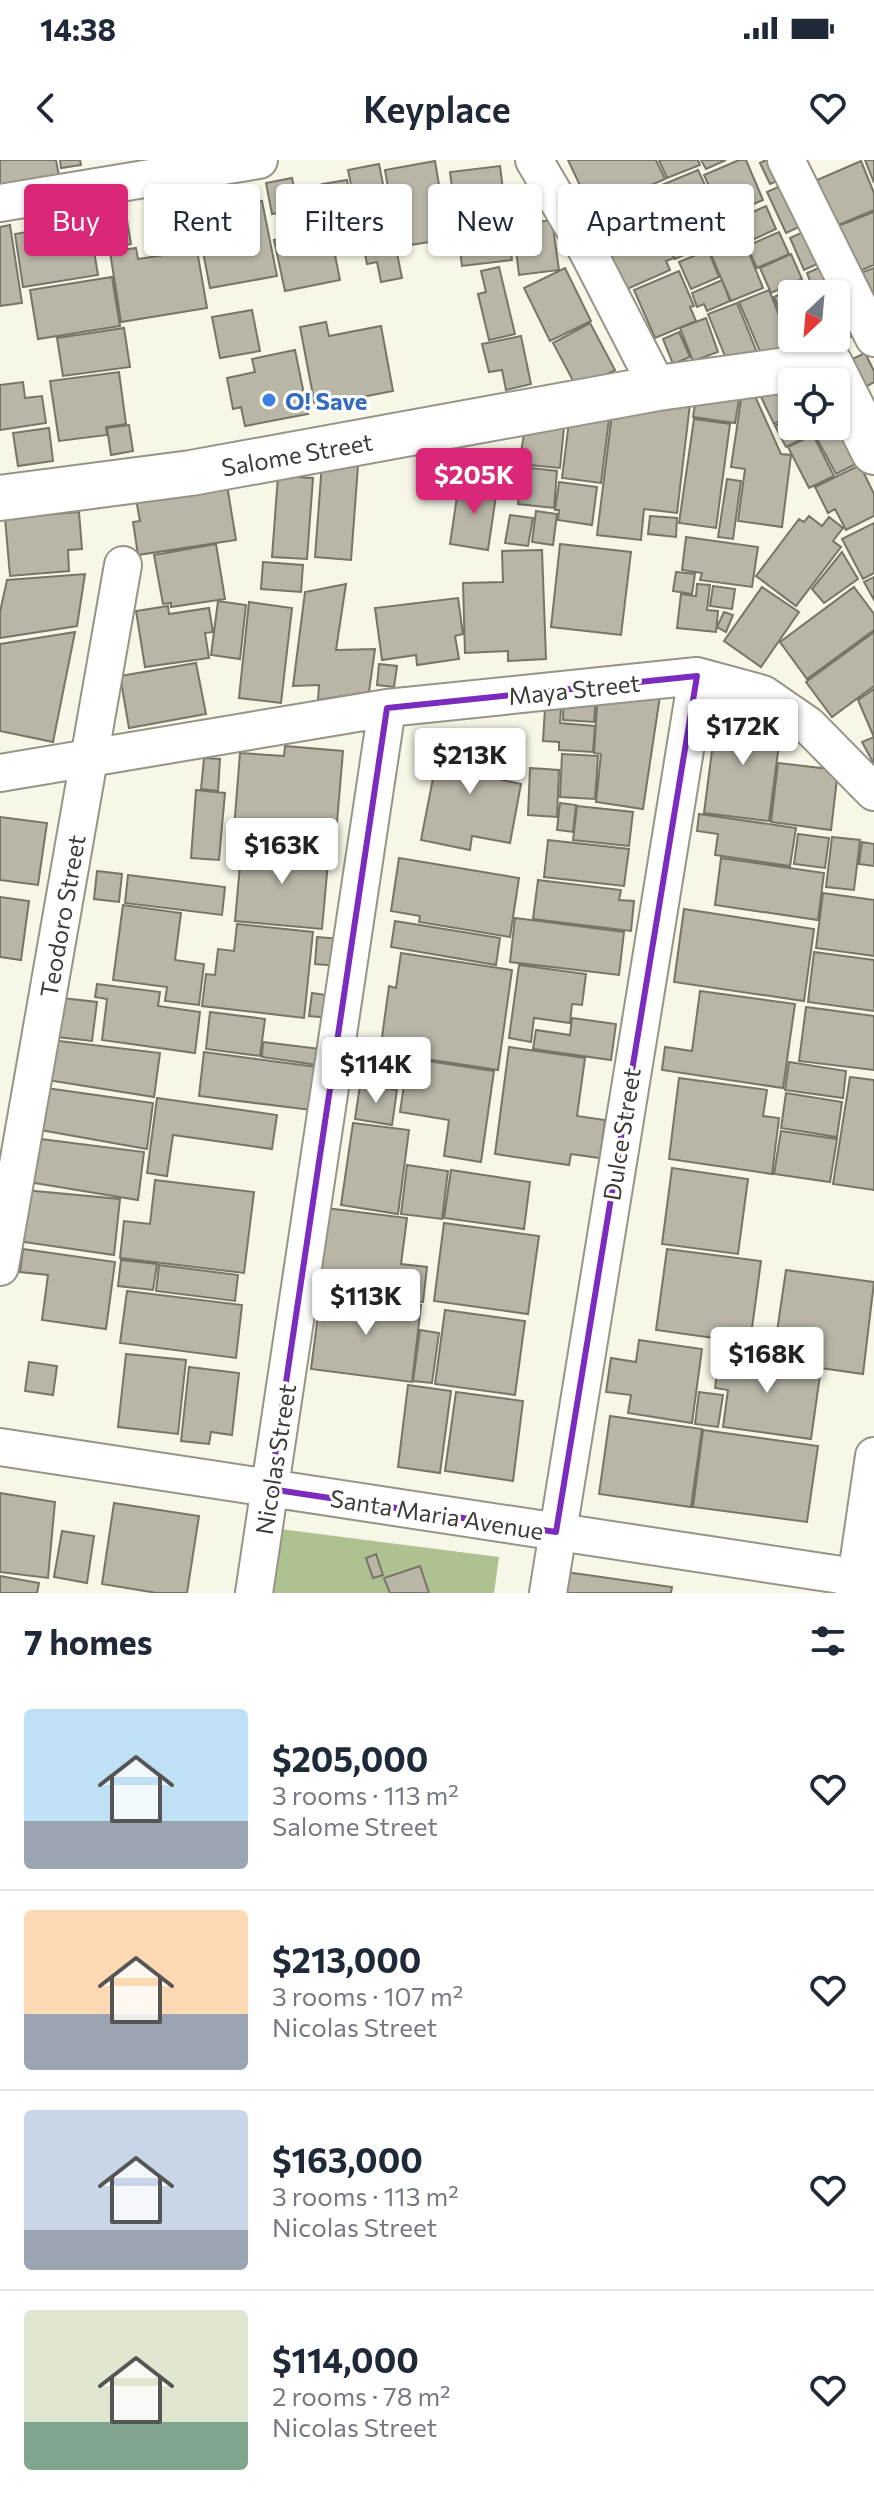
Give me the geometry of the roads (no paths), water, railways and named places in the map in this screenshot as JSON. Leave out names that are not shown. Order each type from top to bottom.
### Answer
[{"type":"main road","name":"Salome Street","points":[[0,498],[191,473],[658,388],[830,364]]},
{"type":"main road","points":[[830,364],[874,452]]},
{"type":"street","points":[[0,203],[259,160]]},
{"type":"street","points":[[534,160],[587,250],[658,388]]},
{"type":"street","points":[[786,160],[874,338]]},
{"type":"street","points":[[830,364],[874,345]]},
{"type":"street","name":"Teodoro Street","points":[[0,1267],[123,565]]},
{"type":"street","name":"Maya Street","points":[[0,773],[387,708],[697,676],[763,694],[808,725],[874,792]]},
{"type":"street","name":"Dulce Street","points":[[548,1593],[697,676]]},
{"type":"street","name":"Nicolas Street","points":[[254,1593],[387,708]]},
{"type":"street","name":"Santa Maria Avenue","points":[[0,1447],[556,1532],[861,1584]]},
{"type":"street","points":[[861,1584],[874,1456]]},
{"type":"place","name":"O! Save","points":[[269,400]]}]
